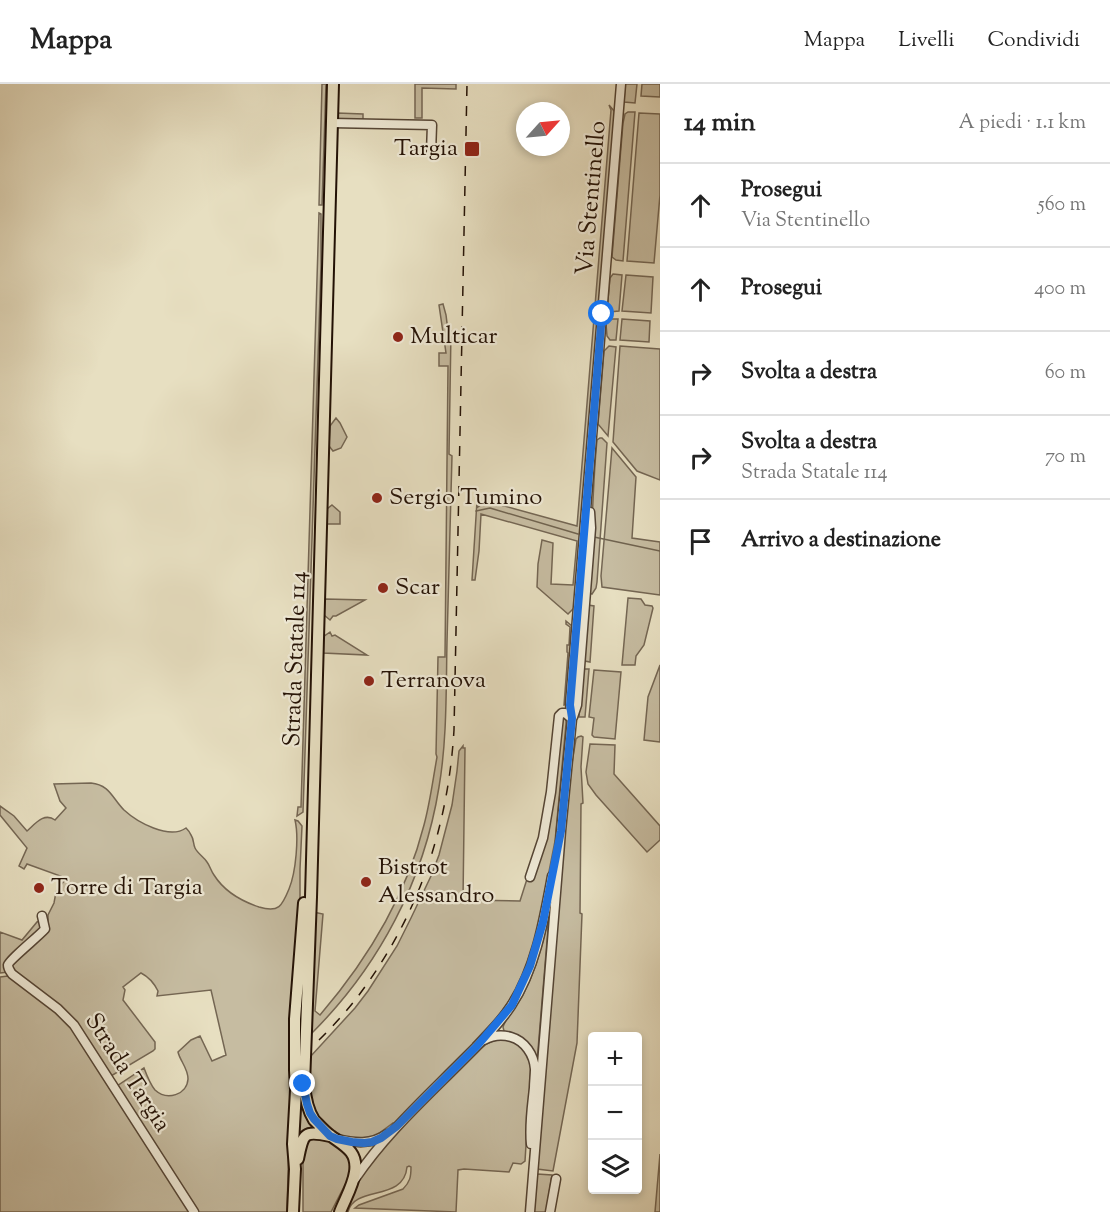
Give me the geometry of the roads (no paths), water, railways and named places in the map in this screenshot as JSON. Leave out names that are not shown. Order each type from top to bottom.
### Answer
[{"type":"main road","name":"Strada Statale 114","points":[[296,1212],[293,1144],[296,1090],[294,1019],[305,887],[328,84]]},
{"type":"main road","name":"Strada Statale 114","points":[[333,84],[311,897],[303,1084],[307,1104],[314,1119],[345,1145],[353,1156],[356,1170],[340,1212]]},
{"type":"main road","points":[[295,1169],[305,1136],[313,1132],[334,1138]]},
{"type":"street","name":"Via Stentinello","points":[[572,718],[577,705],[581,608],[591,528],[589,479],[621,84]]},
{"type":"street","points":[[332,123],[432,125],[431,153]]},
{"type":"street","points":[[530,877],[543,838],[551,792],[559,716],[565,713],[572,718],[530,1212]]},
{"type":"street","points":[[353,1182],[370,1156],[477,1046],[512,1005],[530,966],[543,922],[561,831]]},
{"type":"street","name":"Strada Targia","points":[[42,916],[45,929],[10,961],[9,969],[12,974],[63,1013],[74,1025],[194,1212]]},
{"type":"street","points":[[543,922],[549,921],[553,926]]},
{"type":"street","points":[[477,1046],[493,1036],[502,1035],[521,1042],[531,1054],[535,1070],[530,1132],[533,1173]]},
{"type":"street","points":[[334,1138],[352,1142],[372,1142],[397,1126]]},
{"type":"street","points":[[550,1212],[556,1179]]},
{"type":"waterway","points":[[476,511],[490,508],[578,534]]},
{"type":"waterway","points":[[594,537],[660,551]]},
{"type":"railway","points":[[319,1040],[354,1001],[380,965],[413,903],[437,837],[451,767],[454,730],[467,84]]},
{"type":"place","name":"Targia","points":[[472,149]]},
{"type":"place","name":"Multicar","points":[[398,337]]},
{"type":"place","name":"Sergio Tumino","points":[[377,498]]},
{"type":"place","name":"Scar","points":[[383,588]]},
{"type":"place","name":"Terranova","points":[[369,681]]},
{"type":"place","name":"Bistrot Alessandro","points":[[366,882]]},
{"type":"place","name":"Torre di Targia","points":[[39,888]]}]
